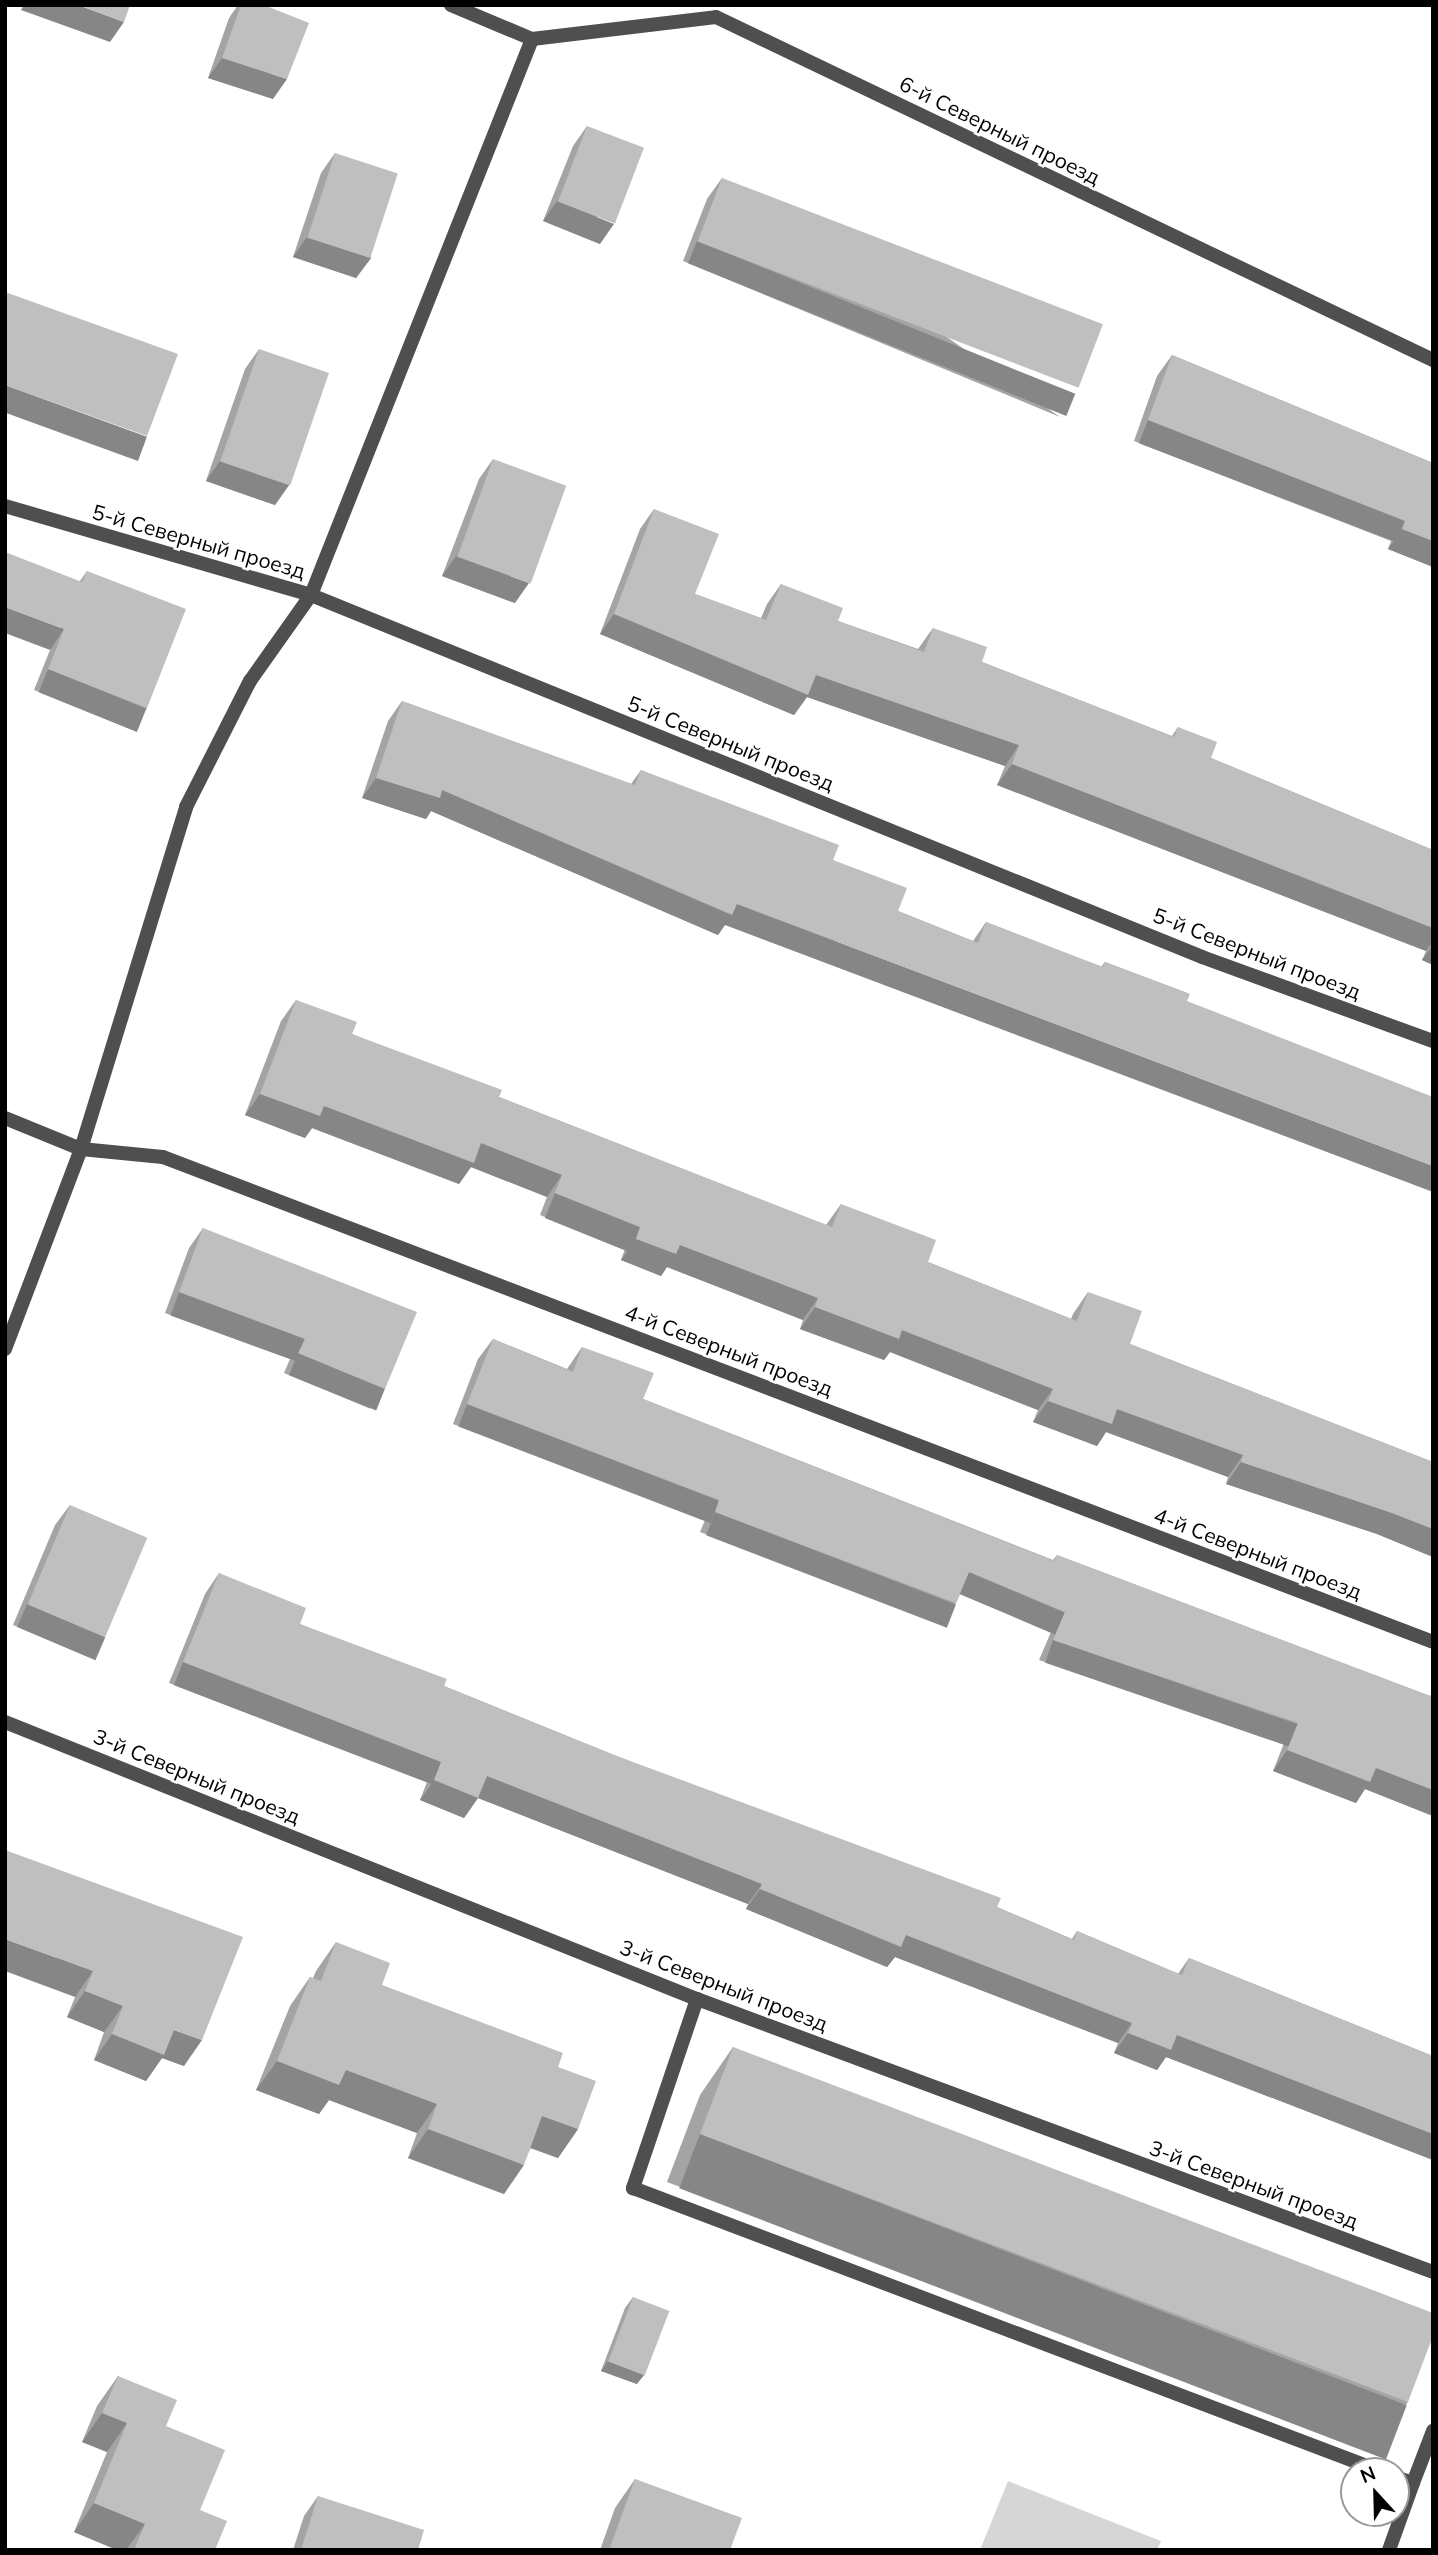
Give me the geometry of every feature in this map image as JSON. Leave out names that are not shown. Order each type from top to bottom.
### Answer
[{"type":"street","points":[[5,1349],[81,1149],[186,807],[250,681],[311,595],[531,39],[451,5]]},
{"type":"street","name":"6-й Северный проезд","points":[[531,39],[712,11],[1433,360]]},
{"type":"street","name":"5-й Северный проезд","points":[[5,506],[311,595],[1202,957],[1433,1041]]},
{"type":"street","name":"4-й Северный проезд","points":[[5,1118],[81,1149],[163,1157],[1433,1642]]},
{"type":"street","name":"3-й Северный проезд","points":[[5,1721],[697,1999],[1433,2272]]},
{"type":"street","points":[[697,1999],[633,2188],[1343,2457]]},
{"type":"street","points":[[1389,2550],[1433,2431]]},
{"type":"shaded area","points":[[1008,2481],[1161,2541],[1157,2550],[980,2550]]},
{"type":"building","points":[[78,5],[130,5],[124,22]]},
{"type":"building","points":[[241,5],[264,5],[309,23],[287,79],[222,58]]},
{"type":"building","points":[[587,126],[644,148],[615,223],[558,202]]},
{"type":"building","points":[[335,153],[398,173],[370,258],[307,238]]},
{"type":"building","points":[[722,178],[1103,324],[1079,388],[698,241]]},
{"type":"building","points":[[5,292],[178,354],[147,436],[5,385]]},
{"type":"building","points":[[259,349],[329,373],[290,486],[220,462]]},
{"type":"building","points":[[1172,355],[1433,463],[1433,541],[1402,529],[1405,521],[1148,420]]},
{"type":"building","points":[[493,459],[566,486],[531,583],[457,557]]},
{"type":"building","points":[[654,509],[719,534],[695,594],[766,620],[781,584],[843,608],[838,621],[924,652],[933,628],[987,647],[982,662],[1174,737],[1178,727],[1217,742],[1211,758],[1433,850],[1433,928],[1012,764],[1019,745],[816,675],[808,695],[614,614]]},
{"type":"building","points":[[5,552],[82,582],[87,571],[186,609],[147,708],[48,669],[64,629],[5,607]]},
{"type":"building","points":[[402,701],[635,785],[641,770],[839,845],[833,860],[907,888],[898,911],[978,943],[986,922],[1103,967],[1105,962],[1190,994],[1187,1001],[1433,1097],[1433,1166],[737,904],[732,915],[442,790],[440,798],[376,778]]},
{"type":"building","points":[[296,1000],[357,1022],[352,1034],[502,1090],[499,1097],[832,1227],[841,1204],[936,1240],[928,1262],[1077,1321],[1088,1292],[1142,1311],[1130,1344],[1433,1462],[1433,1529],[1241,1462],[1243,1455],[1117,1409],[1112,1424],[1048,1401],[1053,1389],[902,1330],[899,1339],[815,1307],[818,1298],[680,1245],[676,1254],[636,1239],[640,1227],[555,1193],[562,1175],[481,1143],[474,1163],[324,1106],[320,1116],[260,1094]]},
{"type":"building","points":[[203,1228],[417,1312],[385,1389],[298,1353],[305,1339],[179,1292]]},
{"type":"building","points":[[493,1339],[573,1372],[582,1347],[654,1373],[643,1399],[1054,1561],[1057,1555],[1433,1697],[1433,1790],[1376,1768],[1370,1782],[1287,1750],[1298,1723],[1053,1640],[1065,1612],[969,1572],[956,1603],[715,1512],[719,1500],[467,1404]]},
{"type":"building","points":[[70,1505],[147,1538],[105,1637],[28,1604]]},
{"type":"building","points":[[219,1573],[306,1608],[300,1624],[447,1679],[444,1686],[614,1755],[1001,1898],[997,1907],[1074,1940],[1077,1931],[1182,1975],[1189,1958],[1433,2056],[1433,2134],[1177,2035],[1171,2050],[1128,2033],[1132,2023],[906,1935],[901,1947],[760,1889],[762,1884],[487,1776],[478,1798],[434,1780],[441,1762],[183,1662]]},
{"type":"building","points":[[5,1850],[243,1937],[202,2040],[174,2030],[164,2055],[112,2034],[123,2006],[85,1991],[93,1971],[5,1939]]},
{"type":"building","points":[[336,1942],[390,1963],[382,1985],[563,2053],[558,2067],[596,2081],[578,2129],[542,2116],[524,2165],[428,2129],[437,2104],[346,2070],[339,2085],[277,2061],[310,1977],[321,1981]]},
{"type":"building","points":[[733,2047],[1433,2313],[1433,2336],[1408,2402],[700,2134]]},
{"type":"building","points":[[633,2297],[669,2311],[645,2375],[608,2361]]},
{"type":"building","points":[[118,2376],[177,2400],[166,2426],[225,2450],[200,2510],[227,2521],[215,2550],[134,2550],[145,2524],[94,2503],[127,2423],[102,2413]]},
{"type":"building","points":[[635,2479],[742,2518],[730,2550],[609,2550]]},
{"type":"building","points":[[318,2496],[424,2530],[418,2550],[301,2550]]}]
